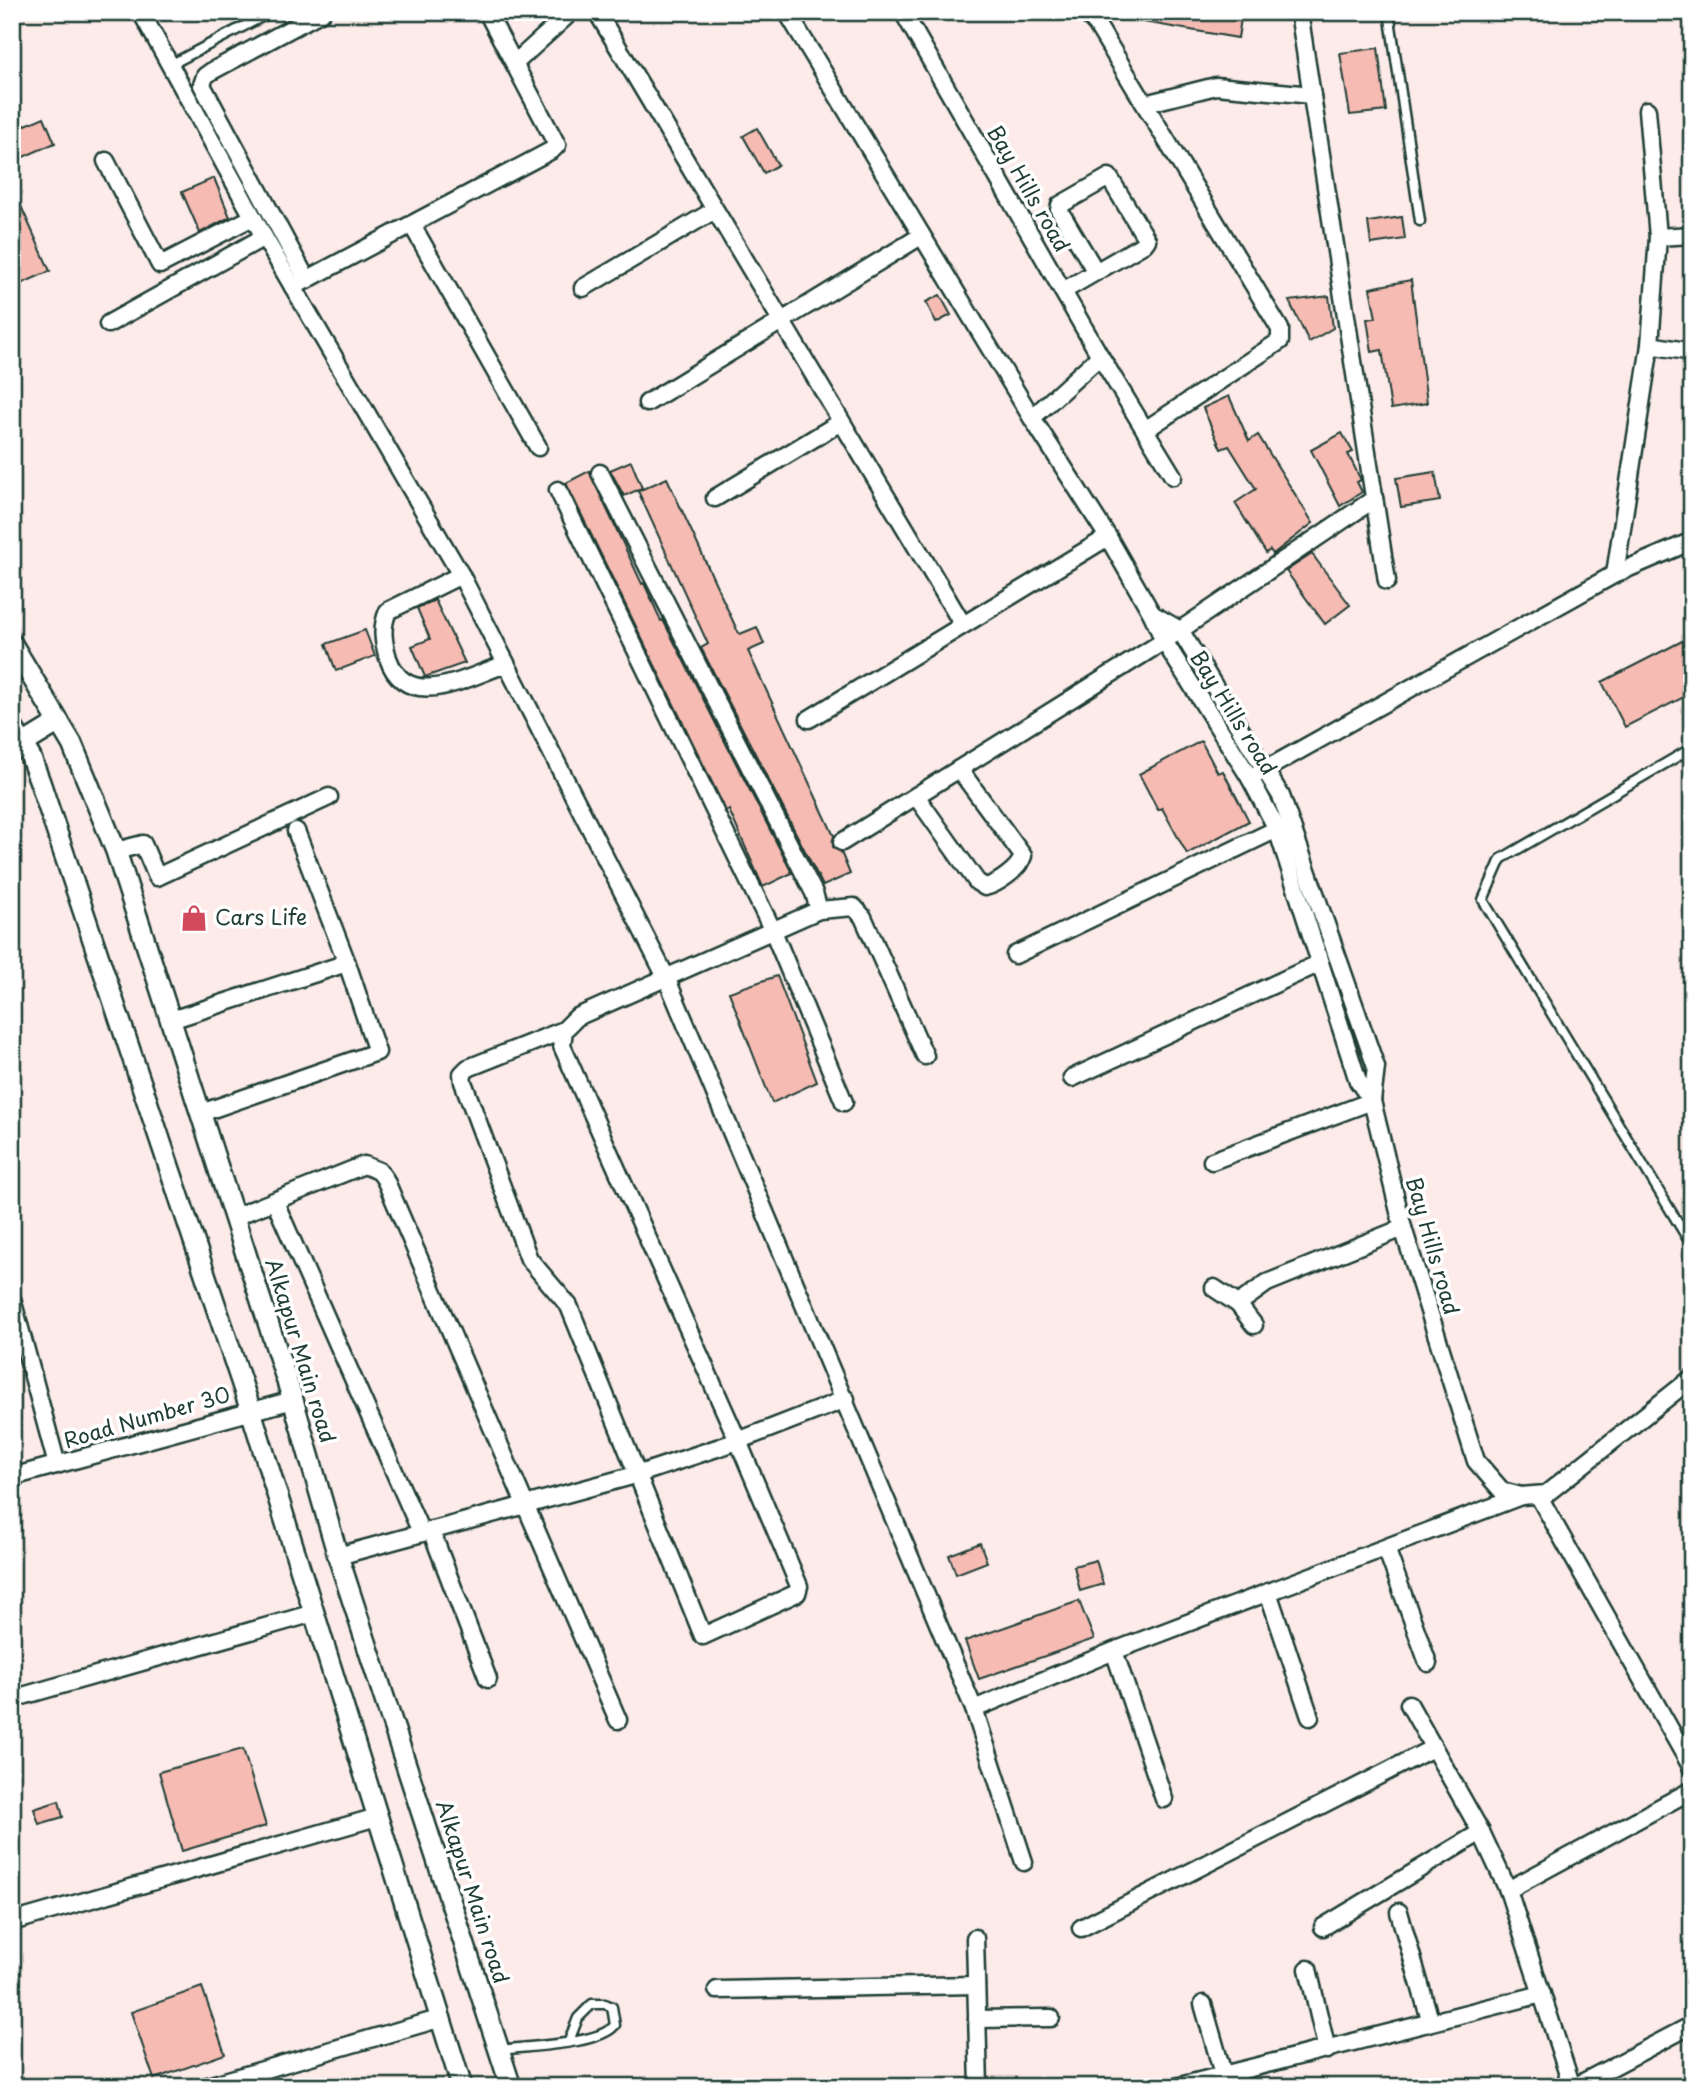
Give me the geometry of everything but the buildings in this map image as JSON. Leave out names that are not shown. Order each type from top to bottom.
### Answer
[{"type":"street","points":[[141,12],[264,237],[300,284]]},
{"type":"street","points":[[322,12],[212,71],[205,76],[202,85],[300,284],[461,575],[666,977],[846,1399],[974,1709],[1024,1862]]},
{"type":"street","points":[[300,284],[557,145],[487,12]]},
{"type":"street","points":[[515,63],[571,12]]},
{"type":"street","points":[[597,12],[780,324],[963,625]]},
{"type":"street","name":"Bay Hills road","points":[[787,12],[1032,418],[1108,537],[1152,614],[1164,641],[1250,778],[1278,829],[1358,1081],[1372,1101],[1403,1228],[1476,1461],[1502,1491],[1529,1495]]},
{"type":"street","name":"Bay Hills road","points":[[903,12],[1100,356],[1173,476]]},
{"type":"street","points":[[1085,12],[1097,25],[1280,329],[1280,341],[1145,430]]},
{"type":"street","points":[[1299,12],[1387,581]]},
{"type":"street","points":[[1145,104],[1216,86],[1312,94]]},
{"type":"street","points":[[1615,574],[1650,345],[1658,237],[1647,110]]},
{"type":"street","points":[[106,161],[160,265],[253,216]]},
{"type":"street","points":[[1063,291],[1096,272],[1147,240],[1109,177],[1060,205],[1059,210],[1096,272]]},
{"type":"street","points":[[583,288],[713,211]]},
{"type":"street","points":[[412,225],[538,447]]},
{"type":"street","points":[[1658,237],[1692,235]]},
{"type":"street","points":[[647,403],[921,236]]},
{"type":"street","points":[[108,324],[264,237]]},
{"type":"street","points":[[1650,345],[1692,352]]},
{"type":"street","points":[[1032,418],[1100,356]]},
{"type":"street","points":[[715,498],[841,422]]},
{"type":"street","points":[[600,473],[814,892],[819,910]]},
{"type":"street","points":[[558,490],[773,931],[844,1102]]},
{"type":"street","points":[[842,842],[1164,641],[1374,499]]},
{"type":"street","points":[[809,719],[1108,537]]},
{"type":"street","points":[[1250,778],[1615,574],[1692,541]]},
{"type":"street","points":[[461,575],[388,611],[382,625],[393,672],[405,685],[426,689],[506,664]]},
{"type":"street","points":[[1152,614],[1180,630],[1281,796],[1376,1067],[1372,1101],[1212,1161]]},
{"type":"street","name":"Alkapur Main road","points":[[12,644],[72,744],[116,851],[293,1400],[338,1556],[511,2087]]},
{"type":"street","points":[[23,744],[59,722]]},
{"type":"street","points":[[12,726],[40,782],[251,1411],[462,2087]]},
{"type":"street","points":[[916,796],[977,882],[985,887],[992,885],[1021,863],[1024,856],[959,769]]},
{"type":"street","points":[[116,851],[143,844],[157,877],[329,797]]},
{"type":"street","points":[[1015,955],[1278,829]]},
{"type":"street","points":[[201,1113],[377,1052],[347,963],[296,831]]},
{"type":"street","points":[[564,1030],[562,1046],[738,1441],[799,1586],[797,1593],[703,1636],[569,1306],[529,1259],[462,1074],[468,1068],[564,1030],[577,1017],[819,910],[854,907],[863,917],[925,1056]]},
{"type":"street","points":[[171,1020],[347,963]]},
{"type":"street","points":[[1072,1078],[1320,963]]},
{"type":"street","points":[[234,1217],[364,1166],[379,1171],[436,1291],[524,1505],[618,1720]]},
{"type":"street","points":[[275,1202],[426,1531],[488,1679]]},
{"type":"street","points":[[1238,1304],[1268,1283],[1403,1228]]},
{"type":"street","points":[[1214,1288],[1238,1304],[1254,1325]]},
{"type":"street","points":[[12,1299],[57,1465]]},
{"type":"street","points":[[974,1709],[1114,1651],[1268,1592],[1529,1495],[1546,1494],[1692,1378]]},
{"type":"street","points":[[338,1556],[639,1474],[738,1441],[846,1399]]},
{"type":"street","name":"Road Number 30","points":[[12,1478],[293,1400]]},
{"type":"street","points":[[1529,1495],[1692,1768]]},
{"type":"street","points":[[1386,1548],[1428,1662]]},
{"type":"street","points":[[1268,1592],[1310,1717]]},
{"type":"street","points":[[12,1699],[314,1614]]},
{"type":"street","points":[[1114,1651],[1164,1800]]},
{"type":"street","points":[[1409,1704],[1481,1832],[1508,1890],[1573,2087],[1692,2025]]},
{"type":"street","points":[[1081,1928],[1433,1748]]},
{"type":"street","points":[[1508,1890],[1692,1790]]},
{"type":"street","points":[[12,1922],[377,1817]]},
{"type":"street","points":[[1324,1927],[1481,1832]]},
{"type":"street","points":[[1399,1912],[1430,2021]]},
{"type":"street","points":[[975,1938],[979,2087]]},
{"type":"street","points":[[1308,1969],[1327,2050]]},
{"type":"street","points":[[717,1990],[976,1985]]},
{"type":"street","points":[[1176,2087],[1542,1994]]},
{"type":"street","points":[[1203,2004],[1223,2074]]},
{"type":"street","points":[[204,2087],[442,2018]]},
{"type":"street","points":[[977,2018],[1051,2018]]},
{"type":"lane","points":[[170,65],[271,12]]},
{"type":"lane","points":[[1389,12],[1420,221]]},
{"type":"lane","points":[[1692,748],[1501,859],[1483,900],[1692,1246]]},
{"type":"lane","points":[[499,2050],[569,2041],[609,2032],[615,2025],[612,2007],[592,2004],[578,2018],[569,2041]]},
{"type":"place","name":"Cars Life","points":[[194,918]]}]
